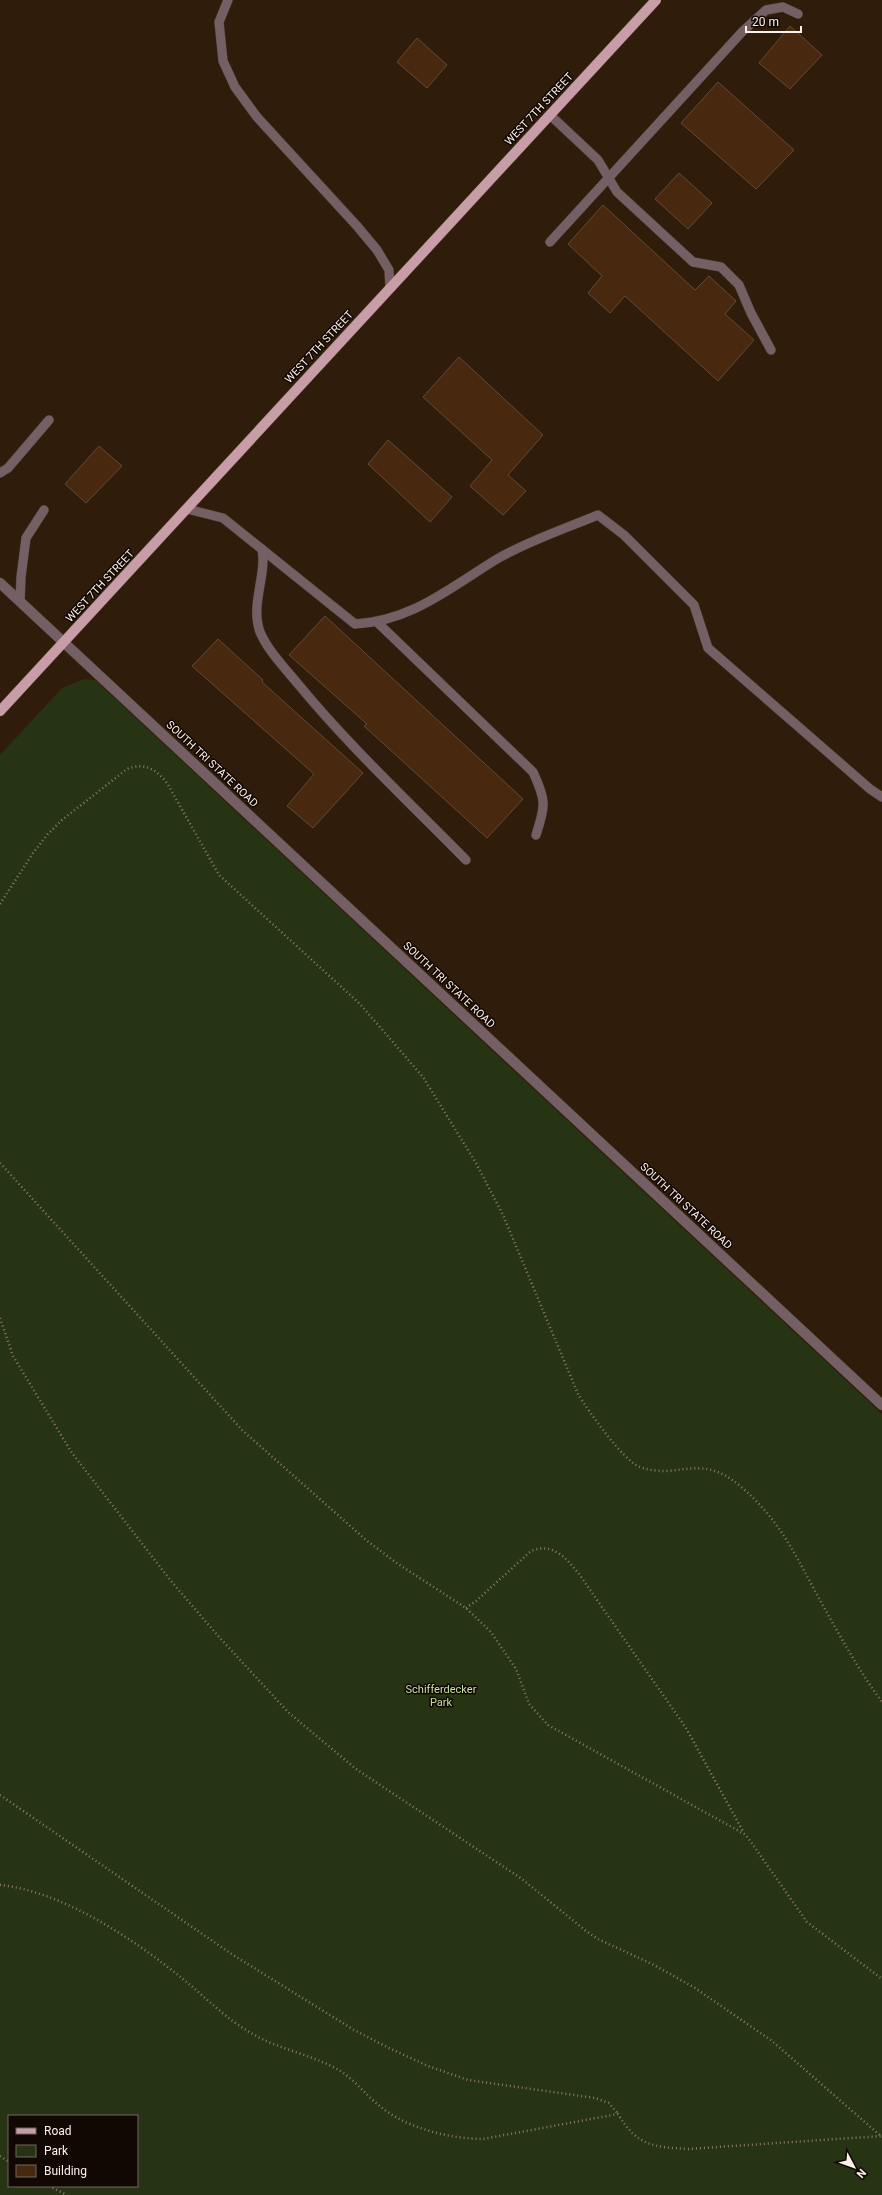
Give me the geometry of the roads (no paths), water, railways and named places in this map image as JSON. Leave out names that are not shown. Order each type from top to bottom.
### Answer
[{"type":"main road","name":"WEST 7TH STREET","points":[[0,711],[656,0]]},
{"type":"street","name":"SOUTH TRI STATE ROAD","points":[[0,583],[882,1405]]},
{"type":"lane","points":[[228,0],[219,22],[223,61],[235,87],[257,117],[357,226],[377,250],[389,270],[390,288]]},
{"type":"lane","points":[[550,242],[742,32],[766,10],[783,6],[798,14]]},
{"type":"lane","points":[[550,115],[598,160],[617,192],[693,262],[721,267],[740,285],[751,313],[771,350]]},
{"type":"lane","points":[[0,473],[8,468],[49,420]]},
{"type":"lane","points":[[187,509],[223,518],[356,624],[378,623],[412,610],[450,591],[498,559],[530,543],[598,515],[624,534],[694,605],[708,648],[870,789],[882,797]]},
{"type":"lane","points":[[20,602],[21,577],[26,538],[44,510]]},
{"type":"lane","points":[[262,549],[264,562],[256,610],[260,633],[275,657],[322,713],[466,860]]},
{"type":"lane","points":[[378,623],[533,772],[543,794],[544,810],[536,835]]},
{"type":"park label","name":"Schifferdecker Park","points":[[441,1695]]}]
